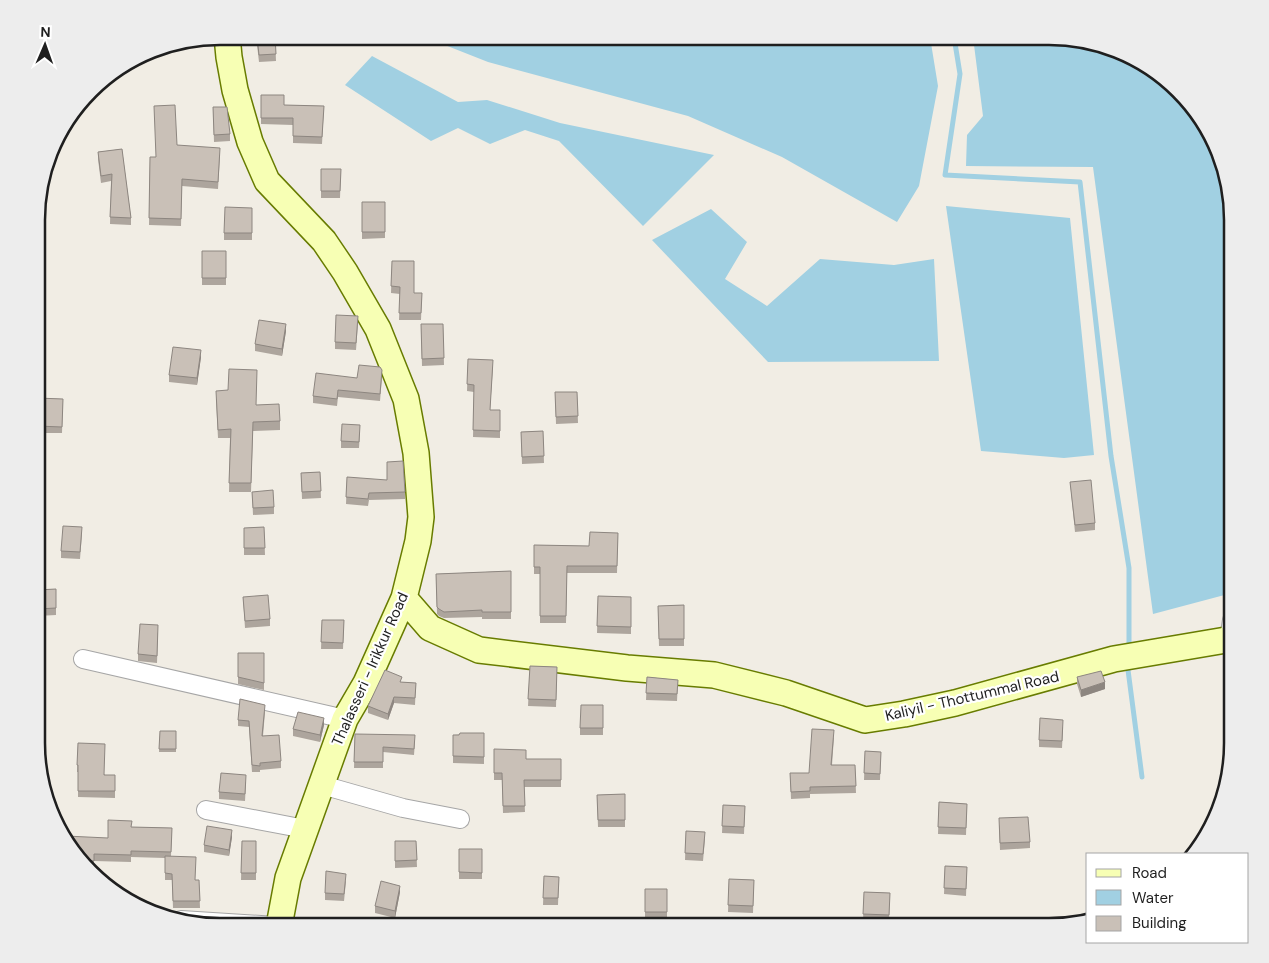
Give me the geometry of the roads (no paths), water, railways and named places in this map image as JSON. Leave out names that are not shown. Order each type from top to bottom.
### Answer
[{"type":"main road","name":"Thalasseri - Irikkur Road","points":[[228,45],[235,90],[250,142],[267,180],[324,241],[345,272],[378,329],[406,399],[416,453],[421,517],[418,541],[404,598],[366,683],[345,719],[305,829],[286,888],[279,918]]},
{"type":"main road","name":"Kaliyil - Thottummal Road","points":[[404,598],[430,628],[479,650],[627,668],[714,675],[786,693],[865,720],[954,703],[1114,659],[1224,635]]},
{"type":"street","points":[[83,659],[345,719]]},
{"type":"street","points":[[322,785],[403,808],[460,819]]},
{"type":"street","points":[[206,810],[305,829]]},
{"type":"water","points":[[445,45],[931,45],[938,86],[919,186],[897,222],[782,157],[688,116],[488,62]]},
{"type":"water","points":[[974,45],[1061,45],[1095,51],[1137,68],[1165,88],[1181,104],[1201,132],[1215,163],[1223,197],[1224,595],[1153,614],[1093,167],[966,166],[967,135],[983,116]]},
{"type":"water","points":[[372,56],[458,102],[487,100],[560,123],[714,155],[643,226],[559,141],[525,130],[490,144],[458,128],[431,141],[345,85]]},
{"type":"water","points":[[946,206],[1070,218],[1094,455],[1064,458],[981,451]]},
{"type":"water","points":[[711,209],[747,242],[725,279],[767,306],[820,259],[894,265],[934,259],[939,361],[768,362],[652,240]]},
{"type":"waterway","points":[[955,45],[960,74],[945,175],[1080,182],[1111,456],[1129,568],[1129,645]]},
{"type":"waterway","points":[[1128,670],[1142,777]]}]
